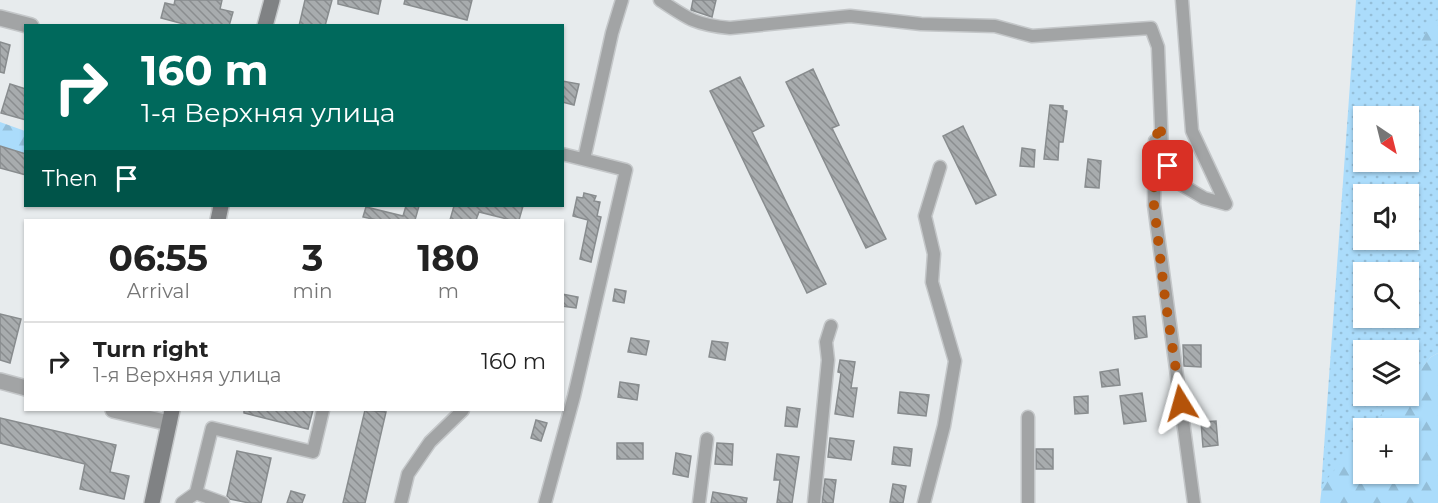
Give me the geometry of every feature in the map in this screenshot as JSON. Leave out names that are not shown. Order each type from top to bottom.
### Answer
[{"type":"main road","points":[[266,24],[272,0]]},
{"type":"main road","points":[[152,503],[171,416]]},
{"type":"street","points":[[584,159],[612,33],[622,0]]},
{"type":"street","points":[[660,0],[690,21],[730,27],[850,16],[921,24],[995,26],[1032,36],[1151,28],[1158,47],[1161,151],[1175,181],[1204,198],[1226,204],[1192,131],[1182,0]]},
{"type":"street","points":[[0,18],[24,24]]},
{"type":"street","points":[[1161,124],[1154,142],[1154,205],[1165,298],[1191,466],[1194,503]]},
{"type":"street","points":[[545,503],[574,396],[626,170],[564,154]]},
{"type":"street","points":[[924,503],[944,426],[955,361],[932,282],[934,254],[926,216],[940,167]]},
{"type":"street","points":[[814,503],[828,360],[826,342],[831,326]]},
{"type":"street","points":[[0,381],[24,387]]},
{"type":"street","points":[[123,411],[171,416]]},
{"type":"street","points":[[182,503],[196,493],[212,428],[313,452],[323,411]]},
{"type":"street","points":[[401,503],[408,474],[430,442],[462,411]]},
{"type":"street","points":[[1028,417],[1028,503]]},
{"type":"street","points":[[699,503],[707,440]]},
{"type":"street","points":[[196,493],[223,503]]},
{"type":"green space","points":[[1356,0],[1438,0],[1438,353],[1431,357],[1419,372],[1419,340],[1353,340],[1353,406],[1390,406],[1380,418],[1353,418],[1353,450],[1321,489]]},
{"type":"green space","points":[[1438,20],[1438,41],[1419,46],[1431,22]]},
{"type":"green space","points":[[0,122],[24,131],[24,154],[0,146]]},
{"type":"green space","points":[[1438,353],[1438,503],[1320,503],[1322,485],[1353,448],[1353,484],[1419,484],[1419,418],[1378,418],[1389,406],[1419,406],[1419,371],[1431,357]]},
{"type":"building","points":[[175,0],[222,0],[220,9],[233,12],[230,24],[184,24],[161,18],[165,3],[174,5]]},
{"type":"building","points":[[305,0],[332,0],[326,24],[299,24]]},
{"type":"building","points":[[338,0],[381,0],[378,14],[338,4]]},
{"type":"building","points":[[405,0],[472,0],[467,20],[404,4]]},
{"type":"building","points":[[693,0],[716,0],[712,17],[691,10]]},
{"type":"building","points":[[0,42],[10,45],[4,73],[0,72]]},
{"type":"building","points":[[813,69],[839,125],[832,128],[886,239],[866,248],[786,82]]},
{"type":"building","points":[[740,77],[764,126],[752,132],[826,284],[807,293],[710,91]]},
{"type":"building","points":[[564,81],[579,84],[574,105],[564,102]]},
{"type":"building","points":[[10,84],[24,88],[24,119],[1,113]]},
{"type":"building","points":[[1050,105],[1063,106],[1063,110],[1067,111],[1063,142],[1059,142],[1058,160],[1044,159]]},
{"type":"building","points":[[963,126],[996,195],[976,204],[943,136]]},
{"type":"building","points":[[0,146],[24,153],[24,174],[0,168]]},
{"type":"building","points":[[1022,148],[1035,150],[1034,167],[1020,166]]},
{"type":"building","points":[[1088,159],[1101,161],[1099,188],[1085,187]]},
{"type":"building","points":[[584,193],[596,196],[594,201],[600,202],[597,216],[601,217],[591,262],[580,259],[588,220],[573,216],[577,197],[583,198]]},
{"type":"building","points":[[366,207],[403,216],[406,207],[419,207],[415,219],[363,217]]},
{"type":"building","points":[[454,207],[523,207],[519,219],[507,219],[479,212],[476,219],[450,219]]},
{"type":"building","points":[[615,289],[626,291],[624,303],[613,301]]},
{"type":"building","points":[[564,294],[578,297],[576,308],[564,306]]},
{"type":"building","points":[[0,314],[21,319],[10,363],[0,360]]},
{"type":"building","points":[[1145,316],[1147,337],[1135,339],[1133,317]]},
{"type":"building","points":[[631,338],[649,341],[646,355],[628,352]]},
{"type":"building","points":[[712,341],[728,343],[725,360],[709,357]]},
{"type":"building","points":[[1183,345],[1201,345],[1201,367],[1184,366]]},
{"type":"building","points":[[840,360],[855,362],[851,388],[857,388],[853,417],[835,414],[841,373],[838,372]]},
{"type":"building","points":[[1118,369],[1120,385],[1102,387],[1100,372]]},
{"type":"building","points":[[620,382],[639,385],[637,400],[618,397]]},
{"type":"building","points":[[900,392],[929,395],[926,416],[898,413]]},
{"type":"building","points":[[1142,393],[1146,421],[1124,424],[1120,396]]},
{"type":"building","points":[[1088,396],[1088,413],[1075,414],[1074,397]]},
{"type":"building","points":[[787,407],[800,409],[797,427],[785,426]]},
{"type":"building","points":[[244,411],[313,411],[308,429],[244,413]]},
{"type":"building","points":[[365,411],[386,412],[365,503],[343,503]]},
{"type":"building","points":[[0,418],[116,445],[110,472],[129,476],[124,499],[80,489],[85,464],[0,443]]},
{"type":"building","points":[[536,420],[547,423],[541,441],[531,438]]},
{"type":"building","points":[[1216,421],[1218,445],[1203,447],[1201,422]]},
{"type":"building","points":[[830,438],[854,441],[851,460],[828,457]]},
{"type":"building","points":[[617,443],[643,443],[643,459],[617,459]]},
{"type":"building","points":[[717,443],[733,444],[732,465],[715,464]]},
{"type":"building","points":[[894,447],[912,449],[910,466],[892,464]]},
{"type":"building","points":[[1036,449],[1053,449],[1053,469],[1036,469]]},
{"type":"building","points":[[237,451],[271,458],[261,503],[249,503],[230,499],[227,496]]},
{"type":"building","points":[[676,453],[691,456],[688,477],[673,474]]},
{"type":"building","points":[[777,454],[799,457],[792,503],[777,503],[780,480],[774,480]]},
{"type":"building","points":[[825,479],[836,480],[833,503],[822,503]]},
{"type":"building","points":[[893,484],[906,486],[903,503],[890,502]]},
{"type":"building","points":[[291,491],[305,495],[302,503],[287,503]]},
{"type":"building","points":[[713,492],[747,498],[746,503],[711,503]]},
{"type":"route","points":[[1168,166],[1161,151],[1161,124],[1154,142],[1154,205],[1181,403]]}]
